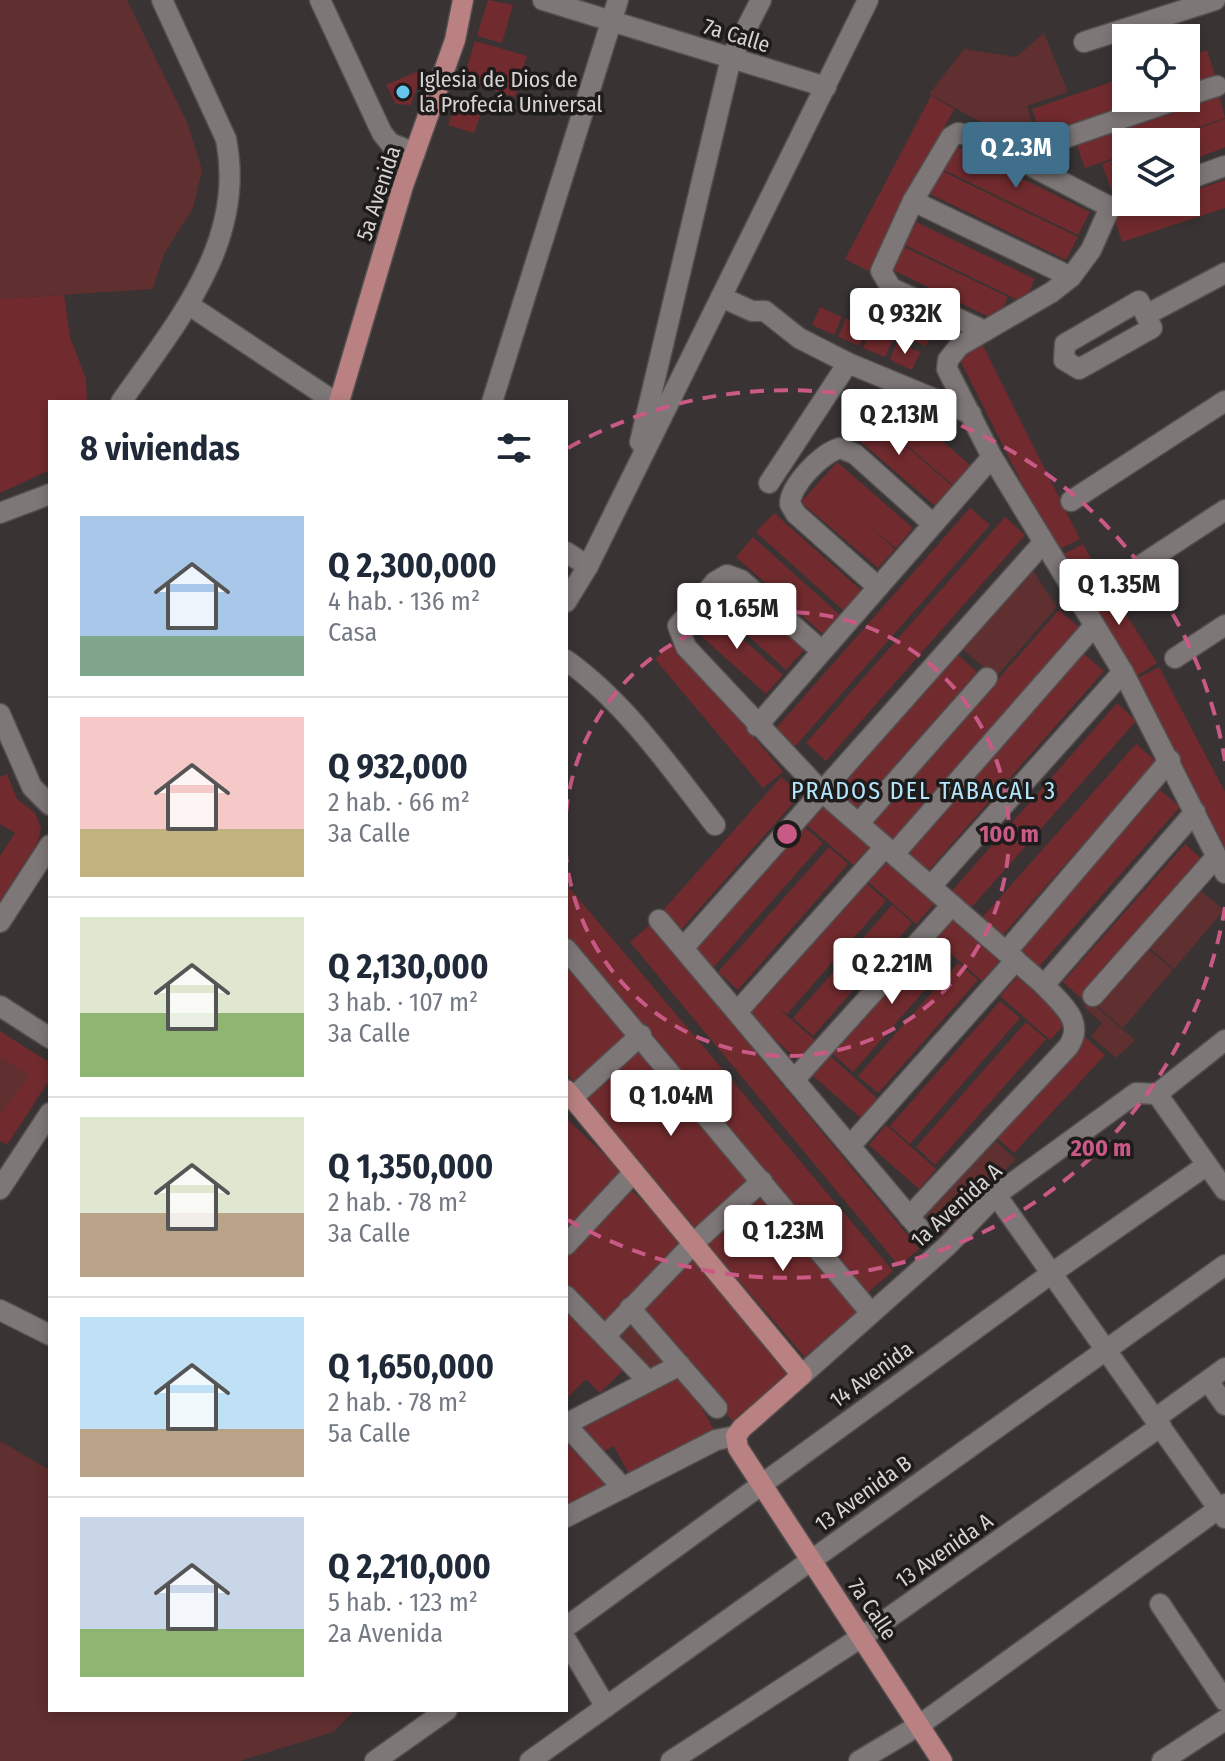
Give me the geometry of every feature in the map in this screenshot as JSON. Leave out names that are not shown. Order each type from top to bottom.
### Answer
[{"type":"main road","name":"5a Avenida","points":[[338,400],[415,153],[455,40],[463,0]]},
{"type":"main road","points":[[571,1102],[695,1242],[802,1375]]},
{"type":"main road","name":"1a Avenida A","points":[[736,1436],[802,1375]]},
{"type":"main road","points":[[736,1436],[738,1448],[762,1485]]},
{"type":"main road","name":"7a Calle","points":[[762,1485],[921,1724],[942,1761]]},
{"type":"street","points":[[122,400],[189,305],[222,233],[230,203],[231,164],[217,117],[162,0]]},
{"type":"street","points":[[320,0],[382,133],[390,143],[415,153]]},
{"type":"street","name":"7a Calle","points":[[543,0],[826,87]]},
{"type":"street","points":[[493,400],[618,0]]},
{"type":"street","points":[[634,468],[731,58],[761,0]]},
{"type":"street","points":[[568,599],[588,566],[868,0]]},
{"type":"street","points":[[1084,42],[1215,0]]},
{"type":"street","points":[[1200,92],[1217,86]]},
{"type":"street","points":[[1034,166],[1053,142],[1140,112]]},
{"type":"street","points":[[985,331],[900,293],[885,280],[881,271],[913,201],[945,143],[958,133],[973,136],[1112,201]]},
{"type":"street","points":[[1200,175],[1225,166]]},
{"type":"street","points":[[913,201],[1071,277]]},
{"type":"street","points":[[1093,996],[1220,865],[1170,760],[1123,672],[992,457],[951,379],[948,360],[959,346],[1052,292],[1071,277],[1112,214]]},
{"type":"street","points":[[1146,315],[1225,273]]},
{"type":"street","points":[[721,297],[754,311],[769,325],[784,327],[848,363],[971,414]]},
{"type":"street","points":[[189,305],[334,400]]},
{"type":"street","points":[[769,483],[848,363]]},
{"type":"street","points":[[1071,501],[1225,401]]},
{"type":"street","points":[[878,587],[796,514],[790,504],[794,491],[824,457],[840,448],[855,454],[933,524]]},
{"type":"street","points":[[757,726],[992,457]]},
{"type":"street","points":[[0,513],[48,495]]},
{"type":"street","points":[[1123,577],[1225,510]]},
{"type":"street","points":[[683,948],[1043,543]]},
{"type":"street","points":[[568,553],[588,566]]},
{"type":"street","points":[[659,920],[914,1222],[1068,1047],[1075,1032],[1070,1013],[1044,985],[821,791],[686,647],[679,633],[682,618],[715,582],[727,575],[741,580],[822,651]]},
{"type":"street","points":[[1175,658],[1225,625]]},
{"type":"street","points":[[737,1012],[1094,626]]},
{"type":"street","points":[[568,661],[590,677],[620,708],[715,825]]},
{"type":"street","points":[[931,886],[1123,672]]},
{"type":"street","points":[[859,823],[987,678]]},
{"type":"street","points":[[0,714],[32,787],[48,803]]},
{"type":"street","points":[[850,1146],[1011,956],[1170,760]]},
{"type":"street","points":[[1044,985],[1195,812]]},
{"type":"street","points":[[0,922],[48,848]]},
{"type":"street","points":[[794,1080],[952,905]]},
{"type":"street","points":[[568,951],[871,1313]]},
{"type":"street","points":[[0,1006],[48,1037]]},
{"type":"street","points":[[571,1102],[641,1035]]},
{"type":"street","name":"1a Avenida A","points":[[802,1375],[947,1246],[996,1195],[1136,1093],[1157,1094],[1225,1040]]},
{"type":"street","points":[[1157,1094],[1225,1190]]},
{"type":"street","points":[[0,1189],[48,1116]]},
{"type":"street","name":"14 Avenida","points":[[568,1626],[1052,1273],[1207,1165]]},
{"type":"street","points":[[568,1243],[634,1172]]},
{"type":"street","points":[[605,1336],[695,1242],[762,1181]]},
{"type":"street","points":[[859,1761],[921,1724],[1223,1510],[996,1195]]},
{"type":"street","name":"13 Avenida B","points":[[530,1761],[1225,1265]]},
{"type":"street","points":[[568,1298],[647,1380]]},
{"type":"street","points":[[630,1308],[717,1408]]},
{"type":"street","points":[[0,1310],[48,1334]]},
{"type":"street","points":[[568,1424],[680,1365]]},
{"type":"street","name":"13 Avenida A","points":[[671,1761],[863,1636],[1159,1422],[1225,1368]]},
{"type":"street","points":[[1208,1381],[1225,1405]]},
{"type":"street","points":[[568,1427],[623,1488]]},
{"type":"street","name":"1a Avenida A","points":[[568,1516],[716,1440],[736,1436]]},
{"type":"street","points":[[1160,1604],[1225,1701]]},
{"type":"street","points":[[568,1643],[606,1707]]},
{"type":"street","points":[[385,1758],[444,1712]]},
{"type":"street","points":[[1162,1761],[1225,1720]]},
{"type":"shaded area","points":[[0,0],[127,0],[187,122],[202,170],[193,208],[164,254],[153,289],[0,299]]},
{"type":"shaded area","points":[[1044,33],[1068,92],[1027,106],[1036,134],[1029,148],[929,94],[964,49],[1016,57]]},
{"type":"shaded area","points":[[1030,566],[1057,607],[996,677],[957,645]]},
{"type":"shaded area","points":[[1194,885],[1224,910],[1174,969],[1144,943]]},
{"type":"shaded area","points":[[1143,945],[1173,970],[1123,1028],[1093,1003]]},
{"type":"shaded area","points":[[1089,1001],[1135,1040],[1116,1058],[1091,1036],[1102,1023],[1084,1007]]},
{"type":"shaded area","points":[[0,1057],[29,1076],[2,1116],[0,1115]]},
{"type":"shaded area","points":[[993,1139],[1016,1159],[942,1234],[924,1215]]},
{"type":"shaded area","points":[[632,1319],[668,1361],[649,1371],[616,1336]]},
{"type":"shaded area","points":[[0,1441],[48,1469],[48,1712],[353,1712],[333,1732],[240,1761],[0,1761]]},
{"type":"building","points":[[488,0],[513,5],[502,43],[477,36]]},
{"type":"building","points":[[475,41],[527,56],[515,97],[463,81]]},
{"type":"building","points":[[1207,50],[1215,75],[1200,80],[1200,52]]},
{"type":"building","name":"Iglesia de Dios de la Profecía Universal","points":[[423,69],[411,105],[396,104],[386,85]]},
{"type":"building","points":[[1112,82],[1112,110],[1040,134],[1032,109]]},
{"type":"building","points":[[1218,92],[1225,118],[1197,128],[1118,128],[1162,112],[1200,112],[1200,98]]},
{"type":"building","points":[[931,96],[954,109],[868,271],[845,259]]},
{"type":"building","points":[[455,104],[481,113],[474,133],[448,125]]},
{"type":"building","points":[[1225,119],[1225,147],[1200,157],[1200,128]]},
{"type":"building","points":[[1112,130],[1112,159],[1085,168],[1076,143]]},
{"type":"building","points":[[954,145],[1090,212],[1078,235],[942,169]]},
{"type":"building","points":[[1112,160],[1111,189],[1102,164]]},
{"type":"building","points":[[942,171],[1078,237],[1066,260],[930,194]]},
{"type":"building","points":[[1225,180],[1225,208],[1122,242],[1114,217],[1200,216],[1200,188]]},
{"type":"building","points":[[914,221],[1035,279],[1024,303],[903,244]]},
{"type":"building","points":[[902,246],[1008,297],[997,321],[891,269]]},
{"type":"building","points":[[860,288],[937,323],[926,346],[850,312]]},
{"type":"building","points":[[64,295],[70,337],[86,379],[87,400],[48,400],[48,471],[0,493],[0,299]]},
{"type":"building","points":[[820,307],[842,317],[834,335],[812,325]]},
{"type":"building","points":[[846,318],[868,328],[860,346],[838,337]]},
{"type":"building","points":[[871,330],[893,340],[885,357],[863,348]]},
{"type":"building","points":[[897,342],[920,352],[912,370],[890,360]]},
{"type":"building","points":[[982,344],[1080,539],[1056,551],[958,356]]},
{"type":"building","points":[[894,399],[970,465],[953,485],[877,419]]},
{"type":"building","points":[[864,409],[952,486],[935,506],[846,429]]},
{"type":"building","points":[[837,462],[913,528],[896,548],[869,526],[895,549],[878,568],[801,502]]},
{"type":"building","points":[[970,508],[990,525],[791,751],[771,734]]},
{"type":"building","points":[[774,513],[862,591],[844,611],[756,532]]},
{"type":"building","points":[[1005,517],[1025,535],[826,761],[806,743]]},
{"type":"building","points":[[753,537],[841,616],[824,635],[736,557]]},
{"type":"building","points":[[1083,544],[1099,573],[1077,586],[1060,556]]},
{"type":"building","points":[[1103,578],[1157,663],[1135,677],[1080,592]]},
{"type":"building","points":[[729,583],[804,650],[786,670],[711,603]]},
{"type":"building","points":[[708,608],[783,675],[766,694],[691,627]]},
{"type":"building","points":[[1059,610],[1079,627],[891,841],[871,823]]},
{"type":"building","points":[[675,642],[783,772],[763,788],[655,659]]},
{"type":"building","points":[[957,654],[977,672],[855,810],[835,792]]},
{"type":"building","points":[[1084,654],[1104,671],[927,872],[907,854]]},
{"type":"building","points":[[1159,667],[1225,792],[1225,848],[1136,679]]},
{"type":"building","points":[[1117,703],[1136,721],[970,909],[951,892]]},
{"type":"building","points":[[1136,744],[1156,761],[1001,937],[981,919]]},
{"type":"building","points":[[7,774],[17,799],[35,813],[41,828],[38,842],[0,901],[0,856],[15,833],[0,824],[0,777]]},
{"type":"building","points":[[781,777],[801,794],[679,932],[659,915]]},
{"type":"building","points":[[1160,790],[1180,807],[1036,970],[1016,953]]},
{"type":"building","points":[[819,802],[870,846],[853,865],[802,821]]},
{"type":"building","points":[[803,826],[823,843],[712,969],[693,951]]},
{"type":"building","points":[[1185,844],[1205,862],[1083,1000],[1063,982]]},
{"type":"building","points":[[829,847],[848,864],[738,990],[718,972]]},
{"type":"building","points":[[883,860],[934,904],[916,924],[866,880]]},
{"type":"building","points":[[867,884],[886,901],[787,1014],[778,1008],[815,1040],[798,1060],[748,1016]]},
{"type":"building","points":[[568,886],[893,1271],[864,1296],[568,945]]},
{"type":"building","points":[[892,905],[912,923],[813,1036],[793,1018]]},
{"type":"building","points":[[949,917],[999,961],[982,981],[932,937]]},
{"type":"building","points":[[650,925],[919,1249],[899,1266],[630,942]]},
{"type":"building","points":[[932,941],[952,959],[853,1072],[833,1054]]},
{"type":"building","points":[[568,958],[634,1034],[576,1084],[568,1075]]},
{"type":"building","points":[[958,963],[978,980],[878,1093],[858,1076]]},
{"type":"building","points":[[1017,977],[1068,1021],[1050,1040],[1000,996]]},
{"type":"building","points":[[1000,1001],[1020,1018],[910,1144],[890,1126]]},
{"type":"building","points":[[1026,1022],[1046,1039],[935,1165],[916,1147]]},
{"type":"building","points":[[0,1031],[48,1062],[48,1082],[7,1145],[0,1141],[0,1115],[29,1076],[0,1057]]},
{"type":"building","points":[[1085,1037],[1105,1055],[1014,1153],[994,1135]]},
{"type":"building","points":[[644,1047],[756,1180],[697,1230],[585,1096]]},
{"type":"building","points":[[829,1055],[879,1100],[862,1119],[812,1075]]},
{"type":"building","points":[[568,1120],[624,1173],[568,1233]]},
{"type":"building","points":[[886,1125],[936,1169],[919,1189],[869,1145]]},
{"type":"building","points":[[629,1188],[685,1241],[606,1325],[568,1289],[568,1253]]},
{"type":"building","points":[[762,1189],[863,1307],[805,1357],[703,1239]]},
{"type":"building","points":[[693,1258],[794,1376],[736,1425],[635,1307]]},
{"type":"building","points":[[568,1305],[627,1366],[600,1393],[586,1379],[568,1397]]},
{"type":"building","points":[[679,1368],[717,1435],[632,1480],[614,1446],[600,1453],[579,1421]]},
{"type":"building","points":[[568,1445],[609,1487],[568,1510]]},
{"type":"place","name":"Iglesia de Dios de la Profecía Universal","points":[[403,92]]},
{"type":"district","name":"PRADOS DEL TABACAL 3","points":[[924,791]]}]
